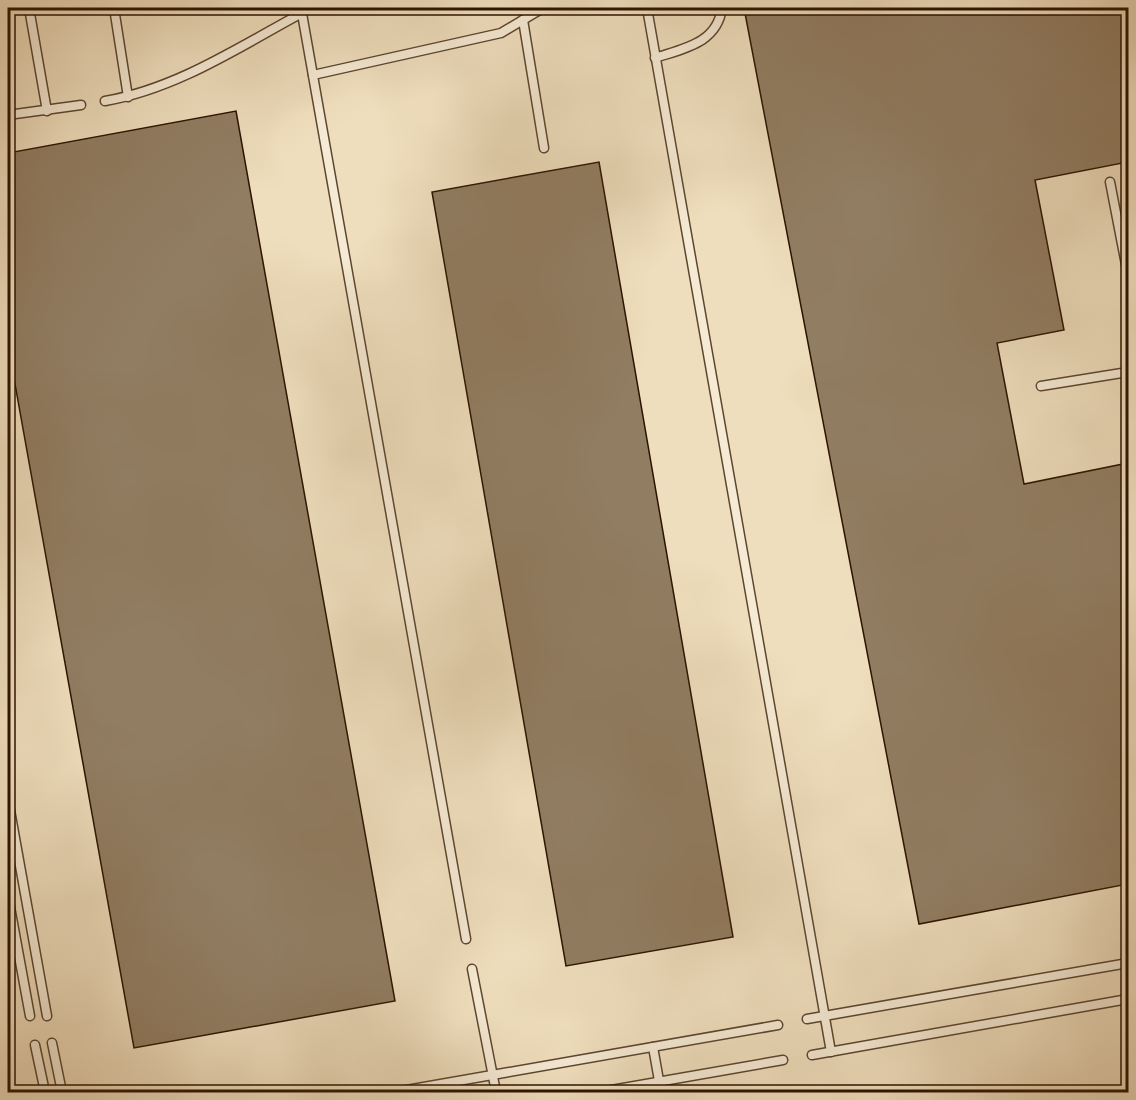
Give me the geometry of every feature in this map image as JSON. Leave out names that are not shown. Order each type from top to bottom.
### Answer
[{"type":"lane","points":[[29,8],[46,111]]},
{"type":"lane","points":[[114,8],[128,97]]},
{"type":"lane","points":[[313,75],[501,33],[543,8]]},
{"type":"lane","points":[[646,8],[831,1052]]},
{"type":"lane","points":[[655,58],[697,44],[708,37],[720,21],[722,8]]},
{"type":"lane","points":[[105,101],[128,97],[173,81],[302,10],[466,939]]},
{"type":"lane","points":[[523,20],[544,148]]},
{"type":"lane","points":[[8,115],[81,105]]},
{"type":"lane","points":[[1110,182],[1128,275]]},
{"type":"lane","points":[[1041,386],[1128,372]]},
{"type":"lane","points":[[8,603],[8,623]]},
{"type":"lane","points":[[8,799],[47,1016]]},
{"type":"lane","points":[[8,896],[30,1017]]},
{"type":"lane","points":[[807,1019],[1128,963]]},
{"type":"lane","points":[[472,969],[496,1092]]},
{"type":"lane","points":[[812,1055],[1128,999]]},
{"type":"lane","points":[[395,1092],[778,1025]]},
{"type":"lane","points":[[52,1043],[62,1092]]},
{"type":"lane","points":[[35,1046],[45,1092]]},
{"type":"lane","points":[[653,1047],[661,1092]]},
{"type":"lane","points":[[600,1092],[783,1060]]},
{"type":"building","points":[[744,8],[1128,8],[1128,162],[1035,180],[1064,330],[997,343],[1024,484],[1128,463],[1128,884],[919,924]]},
{"type":"building","points":[[236,111],[395,1001],[134,1048],[8,345],[8,153]]},
{"type":"building","points":[[599,162],[733,937],[566,966],[432,192]]},
{"type":"building","points":[[1128,1086],[1128,1092],[1090,1092]]}]
